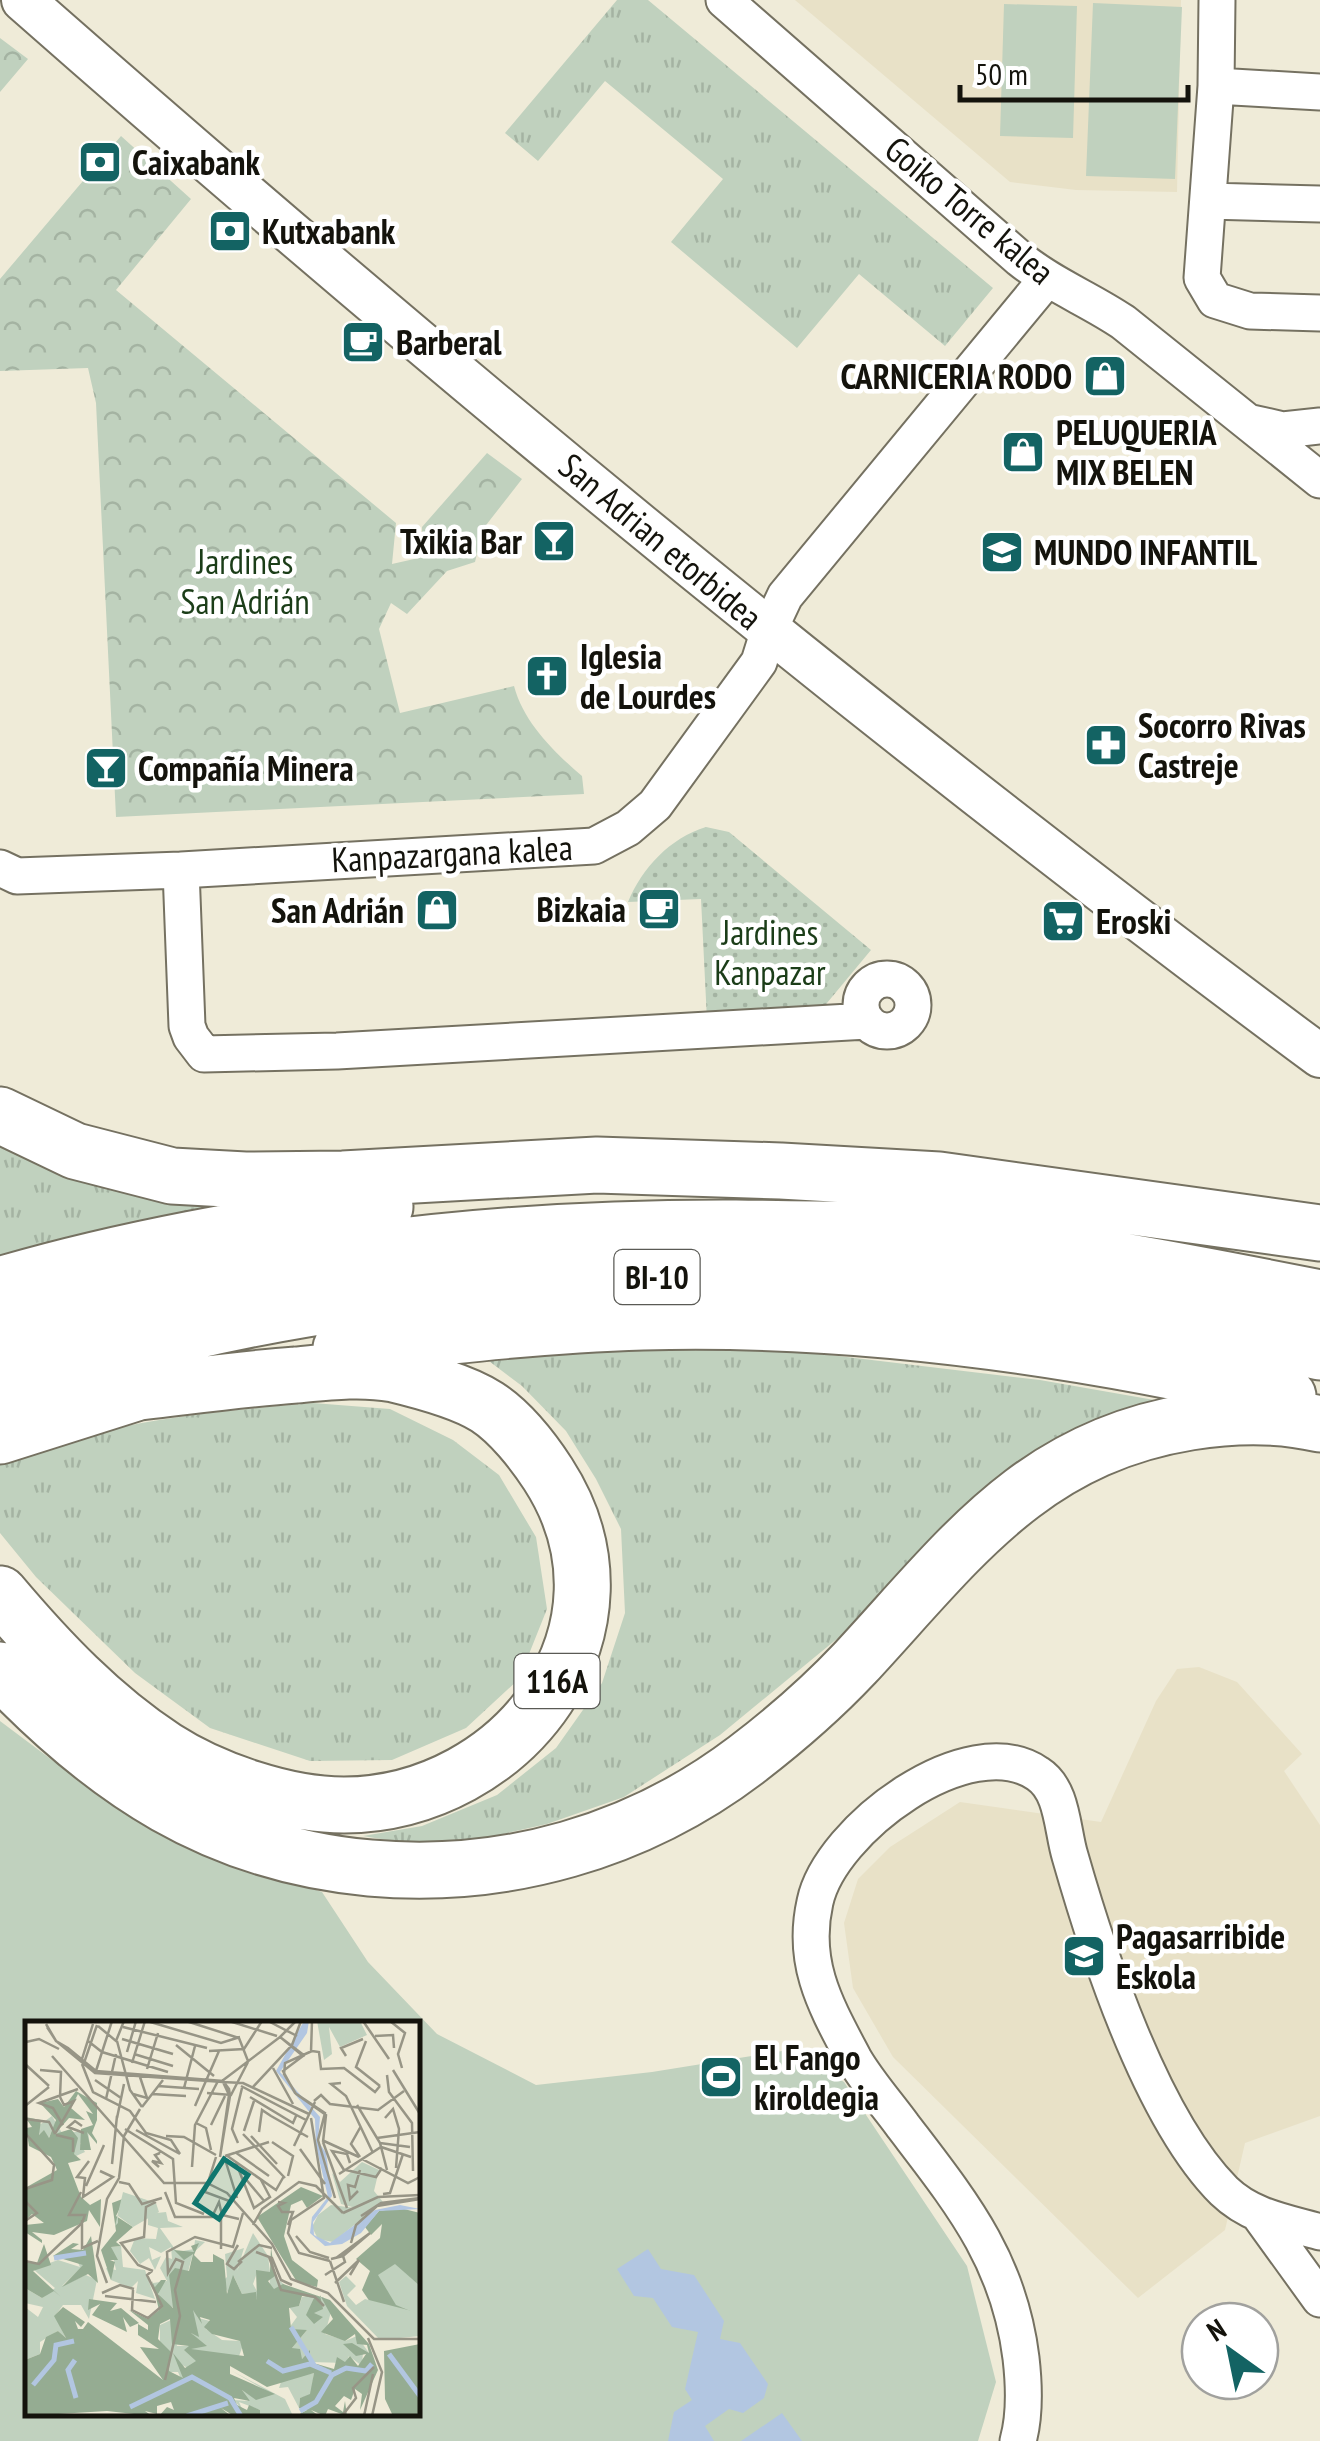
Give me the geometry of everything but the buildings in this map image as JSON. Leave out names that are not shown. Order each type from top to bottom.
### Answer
[{"type":"highway","points":[[0,1114],[74,1152],[172,1176],[343,1179],[596,1165],[782,1171],[940,1180],[1320,1233]]},
{"type":"highway","points":[[0,1284],[242,1228],[479,1196],[782,1171]]},
{"type":"highway","points":[[1202,1215],[1320,1252]]},
{"type":"highway","name":"BI-10","points":[[0,1336],[65,1313],[310,1258],[485,1237],[642,1228],[783,1228],[936,1235],[1134,1261],[1320,1298]]},
{"type":"highway","name":"BI-10","points":[[0,1388],[71,1362],[337,1302],[495,1286],[646,1277],[939,1284],[1160,1318],[1320,1352]]},
{"type":"highway","points":[[0,1436],[130,1393],[306,1352],[624,1324],[779,1323],[889,1330],[1105,1357],[1320,1404]]},
{"type":"highway","name":"116A","points":[[0,1594],[80,1683],[168,1751],[244,1786],[286,1798],[344,1805],[395,1799],[448,1783],[502,1750],[543,1707],[570,1655],[582,1614],[584,1579],[578,1537],[562,1496],[538,1458],[487,1407],[392,1374],[342,1371],[130,1393]]},
{"type":"highway","points":[[0,1670],[92,1758],[158,1802],[242,1840],[307,1859],[401,1870],[461,1869],[529,1861],[605,1839],[651,1820],[744,1761],[797,1718],[852,1665],[986,1521],[1070,1461],[1164,1426],[1215,1418],[1266,1416],[1320,1424]]},
{"type":"street","name":"San Adrian etorbidea","points":[[23,0],[403,328],[768,630],[1022,830],[1320,1056]]},
{"type":"street","name":"Goiko Torre kalea","points":[[724,0],[1046,280],[1108,312],[1320,480]]},
{"type":"street","points":[[1218,0],[1202,278],[1215,300],[1250,311],[1320,313]]},
{"type":"street","points":[[1216,86],[1320,92]]},
{"type":"street","points":[[1208,201],[1320,204]]},
{"type":"street","name":"Kanpazargana kalea","points":[[0,868],[17,876],[181,870],[594,846],[628,828],[655,805],[759,662],[768,630],[786,596],[1046,280]]},
{"type":"street","points":[[1250,422],[1284,430],[1320,426]]},
{"type":"street","points":[[181,870],[188,1026],[204,1054],[337,1051],[866,1021]]},
{"type":"street","points":[[1018,2441],[1022,2372],[1017,2325],[988,2244],[966,2208],[860,2069],[820,1997],[810,1946],[814,1901],[827,1869],[854,1832],[886,1806],[928,1781],[973,1763],[1020,1763],[1043,1776],[1057,1799],[1069,1855],[1106,1969],[1151,2078],[1202,2164],[1225,2192],[1260,2216],[1320,2298]]},
{"type":"street","points":[[1260,2216],[1317,2231],[1311,2246],[1320,2298]]},
{"type":"shaded area","points":[[795,0],[1181,0],[1177,192],[1076,190],[1010,182]]},
{"type":"shaded area","name":"Pagasarribide Eskola","points":[[1199,1667],[1237,1682],[1302,1754],[1284,1771],[1320,1825],[1320,2116],[1245,2143],[1225,2230],[1138,2298],[893,2057],[853,1988],[844,1923],[858,1879],[890,1847],[960,1802],[1101,1822],[1156,1701],[1177,1669]]},
{"type":"green space","points":[[617,0],[648,0],[993,288],[945,346],[859,274],[797,348],[671,242],[723,179],[605,81],[538,161],[505,133]]},
{"type":"green space","points":[[1093,3],[1182,7],[1175,179],[1086,176]]},
{"type":"green space","points":[[1004,4],[1077,6],[1073,138],[1000,136]]},
{"type":"green space","points":[[0,38],[28,59],[0,92]]},
{"type":"green space","name":"Jardines San Adrián","points":[[121,136],[191,199],[116,290],[396,523],[392,564],[423,557],[422,527],[487,453],[522,479],[483,529],[475,562],[447,571],[407,614],[391,603],[379,629],[400,713],[514,686],[533,724],[582,776],[584,794],[116,817],[96,403],[88,368],[0,371],[0,279]]},
{"type":"green space","name":"Jardines Kanpazar","points":[[706,827],[729,832],[871,950],[822,1009],[707,1020],[701,899],[628,902],[641,877],[659,856]]},
{"type":"green space","points":[[0,1139],[271,1204],[0,1268]]},
{"type":"green space","points":[[763,1347],[1040,1380],[1160,1401],[1081,1427],[1012,1466],[963,1509],[909,1570],[838,1638],[720,1735],[624,1797],[547,1824],[459,1844],[411,1844],[363,1836],[422,1826],[497,1795],[556,1748],[602,1683],[625,1613],[621,1529],[596,1479],[566,1431],[522,1386],[481,1355]]},
{"type":"green space","points":[[313,1403],[390,1409],[453,1440],[499,1475],[536,1537],[547,1609],[519,1679],[466,1728],[392,1760],[310,1761],[210,1728],[135,1673],[36,1577],[0,1533],[0,1464],[76,1438],[154,1421]]},
{"type":"green space","name":"El Fango kiroldegia","points":[[0,1721],[56,1763],[158,1824],[252,1868],[322,1892],[368,1962],[437,2034],[536,2085],[652,2072],[788,2050],[844,2082],[967,2266],[996,2382],[978,2441],[0,2441]]},
{"type":"water","points":[[648,2249],[661,2269],[694,2275],[724,2321],[720,2339],[740,2343],[768,2384],[764,2398],[743,2413],[729,2409],[705,2426],[714,2441],[668,2441],[674,2412],[692,2400],[685,2389],[698,2332],[672,2327],[653,2298],[634,2296],[617,2269]]},
{"type":"water","points":[[782,2413],[802,2441],[741,2441]]},
{"type":"place","name":"Caixabank","points":[[100,162]]},
{"type":"place","name":"Kutxabank","points":[[230,231]]},
{"type":"place","name":"Barberal","points":[[363,342]]},
{"type":"place","name":"CARNICERIA RODO","points":[[1105,376]]},
{"type":"place","name":"PELUQUERIA MIX BELEN","points":[[1023,452]]},
{"type":"place","name":"Txikia Bar","points":[[554,541]]},
{"type":"place","name":"MUNDO INFANTIL","points":[[1002,552]]},
{"type":"place","name":"Iglesia de Lourdes","points":[[547,676]]},
{"type":"place","name":"Socorro Rivas Castreje","points":[[1106,745]]},
{"type":"place","name":"Compañía Minera","points":[[106,768]]},
{"type":"place","name":"Bizkaia","points":[[659,909]]},
{"type":"place","name":"San Adrián","points":[[437,910]]},
{"type":"place","name":"Eroski","points":[[1063,921]]},
{"type":"place","name":"Pagasarribide Eskola","points":[[1084,1956]]},
{"type":"place","name":"El Fango kiroldegia","points":[[721,2077]]}]
